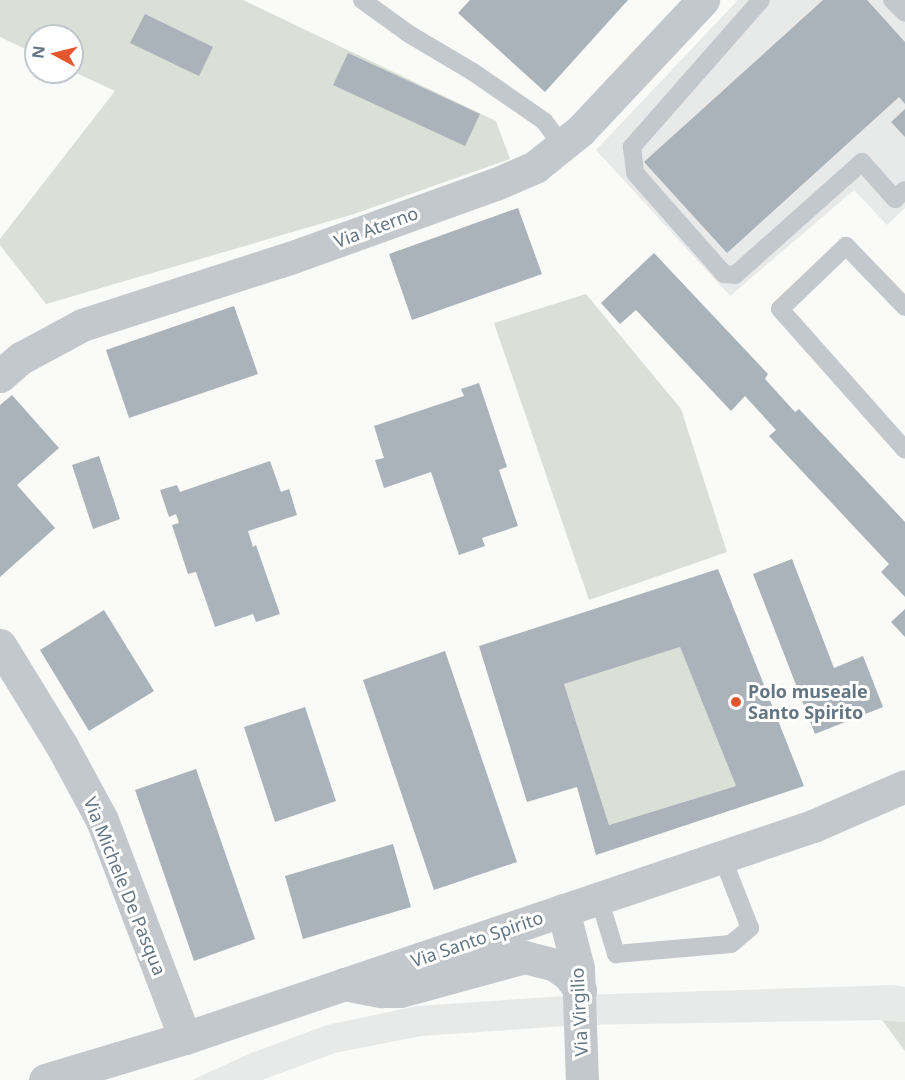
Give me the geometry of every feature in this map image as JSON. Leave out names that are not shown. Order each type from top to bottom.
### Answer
[{"type":"street","name":"Via Aterno","points":[[0,376],[21,358],[82,325],[290,258],[496,184],[536,167],[563,146],[703,0]]},
{"type":"street","name":"Via Michele De Pasqua","points":[[0,645],[62,746],[102,820],[185,1038]]},
{"type":"street","name":"Via Santo Spirito","points":[[45,1080],[185,1038],[813,826],[905,786]]},
{"type":"street","name":"Via Virgilio","points":[[563,910],[578,968],[582,1080]]},
{"type":"street","points":[[344,984],[381,991],[400,991],[524,957],[540,959],[555,965],[569,975],[580,990]]},
{"type":"lane","points":[[362,0],[409,34],[473,72],[544,121],[563,146]]},
{"type":"lane","points":[[761,0],[632,147],[635,173],[724,274],[735,275],[862,162],[895,199],[905,190]]},
{"type":"lane","points":[[892,0],[905,14]]},
{"type":"lane","points":[[903,301],[846,246],[780,309],[903,445]]},
{"type":"lane","points":[[599,898],[616,954],[731,944],[750,928],[722,857]]},
{"type":"shaded area","points":[[0,0],[243,0],[496,121],[510,159],[354,214],[46,304],[0,245],[0,239],[115,91],[84,77],[84,24],[24,24],[24,48],[0,37]]},
{"type":"shaded area","points":[[738,0],[905,0],[905,208],[887,225],[854,190],[730,296],[596,150]]},
{"type":"shaded area","points":[[586,294],[681,409],[727,552],[589,600],[494,323]]},
{"type":"shaded area","points":[[680,647],[736,786],[609,825],[564,684]]},
{"type":"shaded area","points":[[894,985],[905,987],[905,1022],[882,1020],[581,1025],[421,1036],[335,1053],[262,1080],[192,1080],[251,1053],[327,1025],[417,1006],[580,995]]},
{"type":"shaded area","points":[[882,1020],[905,1022],[905,1051]]},
{"type":"building","points":[[470,0],[628,0],[545,92],[458,13]]},
{"type":"building","points":[[823,0],[867,0],[905,42],[905,104],[899,97],[727,253],[644,162]]},
{"type":"building","points":[[145,14],[213,47],[199,76],[130,43]]},
{"type":"building","points":[[348,53],[480,114],[465,146],[333,85]]},
{"type":"building","points":[[905,109],[905,137],[891,122]]},
{"type":"building","points":[[518,208],[542,274],[412,320],[389,254]]},
{"type":"building","points":[[654,253],[768,374],[765,379],[795,412],[799,409],[905,522],[905,597],[881,572],[889,564],[769,436],[776,430],[745,396],[731,411],[636,310],[620,324],[601,303]]},
{"type":"building","points":[[234,306],[258,374],[129,418],[106,350]]},
{"type":"building","points":[[479,383],[507,467],[499,470],[518,526],[482,538],[485,546],[459,555],[431,472],[384,488],[375,460],[384,458],[374,426],[464,396],[461,389]]},
{"type":"building","points":[[12,395],[59,448],[17,485],[55,528],[0,577],[0,405]]},
{"type":"building","points":[[99,456],[120,519],[93,529],[72,465]]},
{"type":"building","points":[[270,461],[281,492],[289,489],[297,515],[248,531],[253,547],[256,545],[280,614],[256,622],[253,614],[215,627],[196,572],[188,574],[172,525],[179,523],[176,514],[169,517],[160,490],[177,485],[180,492]]},
{"type":"building","points":[[792,559],[834,668],[863,656],[883,707],[815,734],[753,574]]},
{"type":"building","name":"Polo museale Santo Spirito","points":[[718,569],[804,786],[596,855],[577,787],[527,802],[479,646]],"holes":[[[680,647],[736,786],[609,825],[564,684]]]},
{"type":"building","points":[[905,609],[905,637],[891,622]]},
{"type":"building","points":[[104,610],[154,691],[89,731],[40,650]]},
{"type":"building","points":[[445,651],[517,862],[434,890],[363,680]]},
{"type":"building","points":[[305,707],[336,801],[275,822],[244,727]]},
{"type":"building","points":[[196,769],[255,939],[194,961],[135,790]]},
{"type":"building","points":[[393,844],[411,907],[303,939],[285,876]]},
{"type":"place","name":"Polo museale Santo Spirito","points":[[736,702]]}]
